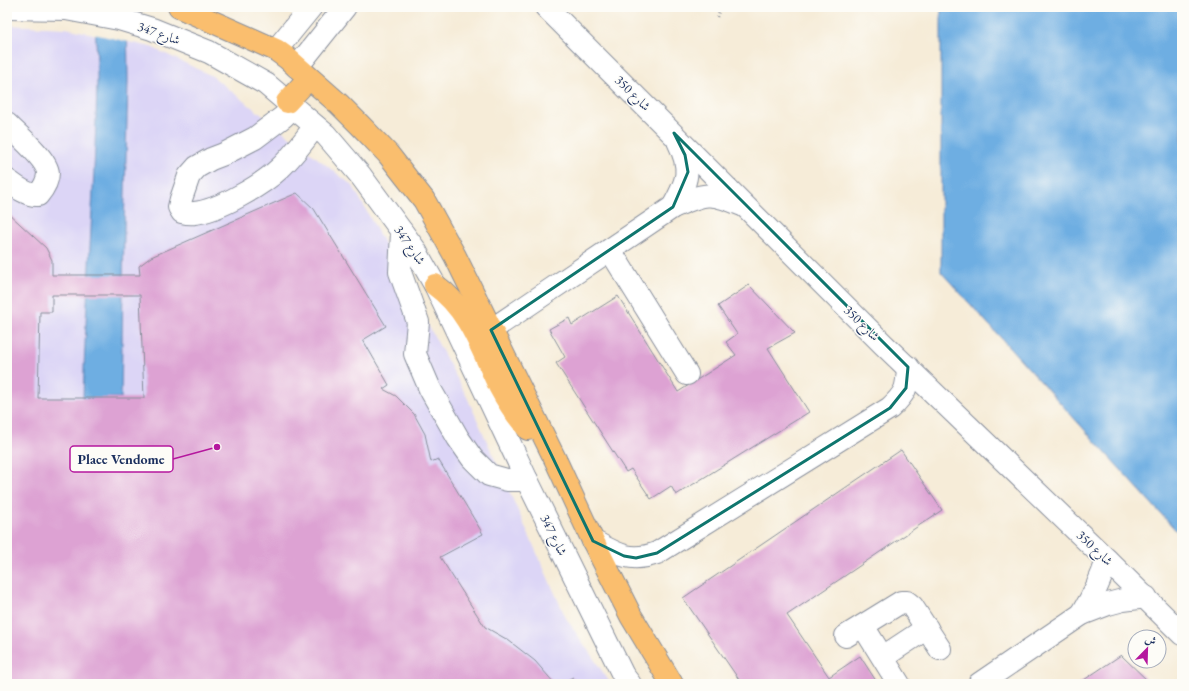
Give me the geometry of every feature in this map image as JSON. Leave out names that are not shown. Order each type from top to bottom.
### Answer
[{"type":"main road","points":[[179,7],[214,21],[276,50],[287,58],[339,104],[388,154],[424,200],[455,256],[631,616],[672,684]]},
{"type":"main road","points":[[290,105],[303,73]]},
{"type":"main road","points":[[436,285],[461,309],[500,387],[512,407],[540,444],[556,461]]},
{"type":"street","points":[[276,50],[312,7]]},
{"type":"street","points":[[303,73],[345,7]]},
{"type":"street","name":"شارع 350","points":[[546,7],[674,133],[884,345],[1108,560],[1182,634]]},
{"type":"street","name":"شارع 347","points":[[7,8],[66,9],[119,19],[209,52],[266,84],[326,135],[361,176],[414,248],[436,285],[527,480],[593,615],[630,684]]},
{"type":"street","points":[[290,105],[283,117],[255,138],[224,154],[210,159],[197,167],[189,176],[181,199],[179,207],[182,212],[194,213],[211,209],[263,181],[278,170],[315,126]]},
{"type":"street","points":[[7,124],[44,162],[48,174],[44,188],[38,195],[29,193],[7,180]]},
{"type":"street","points":[[673,207],[684,188],[688,172],[685,155],[674,133]]},
{"type":"street","points":[[491,330],[673,207],[697,196],[710,195],[725,198],[746,207]]},
{"type":"street","points":[[402,232],[400,272],[418,322],[415,354],[430,389],[458,438],[472,458],[489,475],[507,480],[527,480]]},
{"type":"street","points":[[610,250],[687,374]]},
{"type":"street","points":[[593,541],[610,550],[630,557],[645,557],[657,553],[890,408],[902,396],[906,388],[908,367]]},
{"type":"street","points":[[1082,614],[1094,594],[1108,560]]},
{"type":"street","points":[[979,684],[1082,614],[1123,600],[1146,598]]},
{"type":"street","points":[[899,684],[883,657],[854,631],[901,602],[907,602],[912,606],[940,649]]},
{"type":"street","points":[[883,657],[927,628]]},
{"type":"path","points":[[717,17],[721,7]]},
{"type":"highlighted area","points":[[674,133],[908,367],[906,388],[890,408],[657,553],[636,558],[624,556],[593,541],[491,330],[673,207],[688,172],[685,155]]},
{"type":"shaded area","points":[[7,25],[66,28],[151,47],[212,76],[353,186],[467,397],[566,618],[611,684],[7,684]]},
{"type":"water","points":[[94,7],[127,7],[128,81],[121,398],[83,399],[96,122],[97,64]]},
{"type":"water","points":[[941,7],[1182,7],[1182,537],[941,272]]},
{"type":"pier","points":[[92,7],[129,7],[129,42],[94,34]]},
{"type":"building","points":[[297,193],[314,209],[386,326],[363,340],[389,385],[383,389],[396,396],[414,414],[425,434],[431,462],[438,459],[483,534],[440,557],[485,627],[508,640],[535,661],[555,684],[7,684],[7,212],[46,248],[52,260],[52,275],[140,275],[139,266],[151,257]],"holes":[[[52,295],[140,295],[144,398],[38,398],[40,312],[52,312]]]},
{"type":"building","points":[[749,285],[795,333],[768,348],[809,412],[676,495],[671,486],[651,499],[631,469],[626,472],[556,363],[565,357],[549,329],[569,318],[572,325],[618,296],[678,392],[736,355],[726,342],[737,334],[718,306]]},
{"type":"building","points":[[901,450],[942,510],[787,615],[829,677],[860,656],[878,684],[742,684],[683,598]]},
{"type":"building","points":[[1121,655],[1127,661],[1127,669],[1135,669],[1151,684],[1078,684]]},
{"type":"building","points":[[573,677],[577,684],[560,684]]},
{"type":"place","name":"Place Vendome","points":[[217,447]]}]
